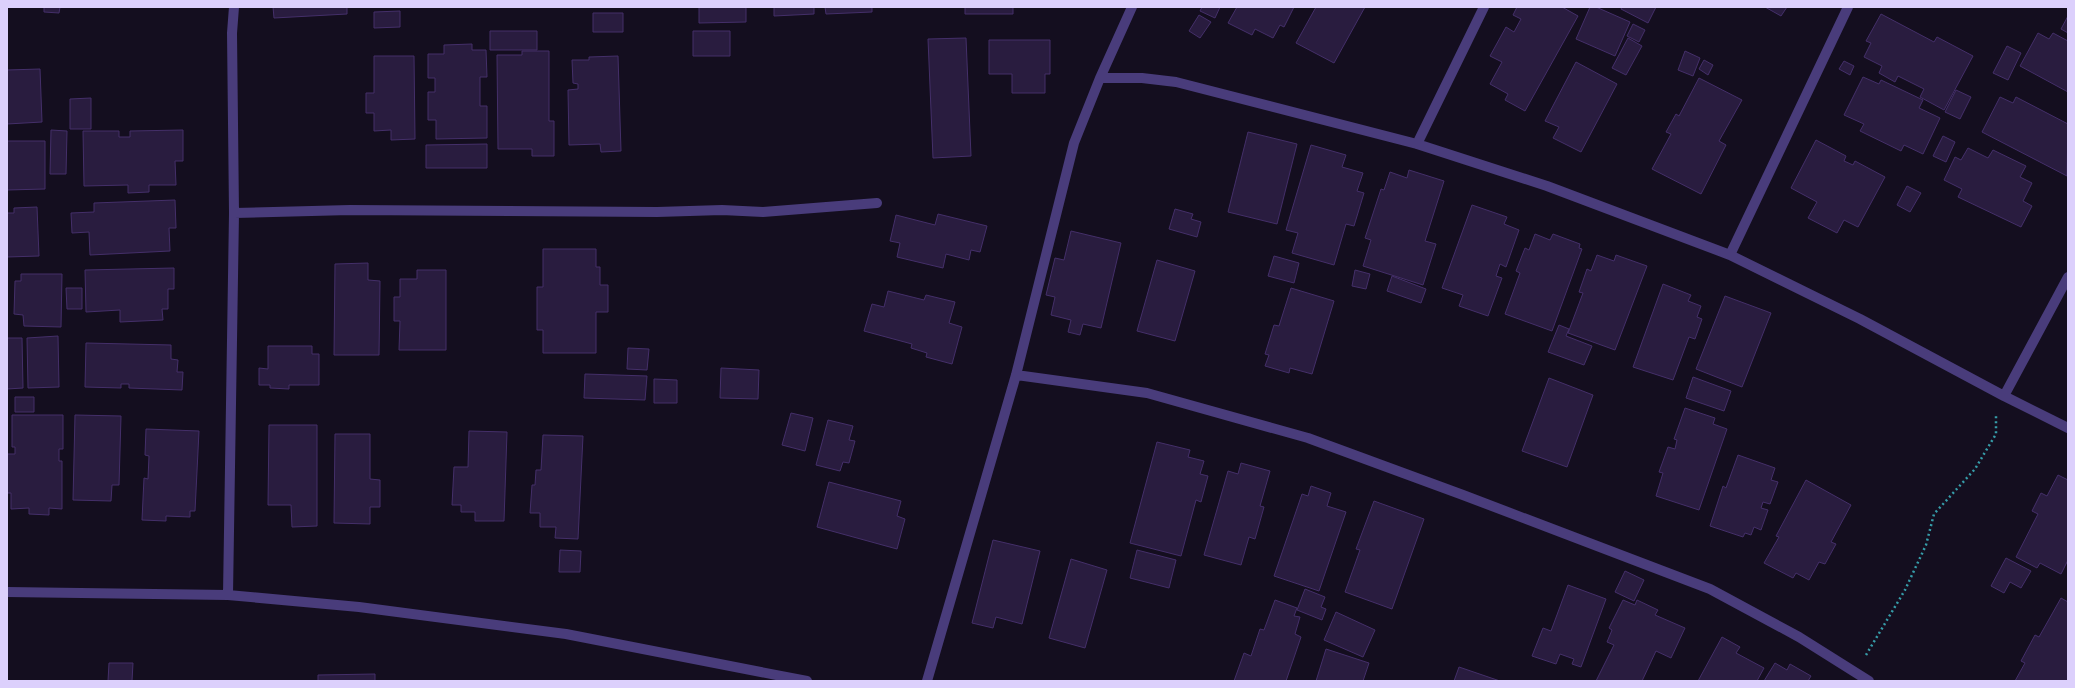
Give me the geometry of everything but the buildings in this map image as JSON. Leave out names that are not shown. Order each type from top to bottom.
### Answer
[{"type":"street","points":[[228,595],[234,213],[232,33],[234,7]]},
{"type":"street","points":[[927,681],[1016,375],[1074,143],[1100,78],[1132,7]]},
{"type":"street","points":[[1417,144],[1484,7]]},
{"type":"street","points":[[1730,256],[1848,7]]},
{"type":"street","points":[[1100,78],[1142,78],[1176,82],[1417,144],[1547,186],[1730,256],[1860,319],[2004,396],[2068,428]]},
{"type":"street","points":[[234,213],[350,210],[722,210],[763,212],[877,204]]},
{"type":"street","points":[[2004,396],[2068,277]]},
{"type":"street","points":[[1016,375],[1147,393],[1308,438],[1710,589],[1799,637],[1854,673],[1869,681]]},
{"type":"street","points":[[7,592],[228,595],[358,607],[566,634],[807,681]]},
{"type":"path","points":[[1854,673],[1905,590],[1926,545],[1934,514],[1975,469],[1996,434],[1996,414],[2004,396]]}]
